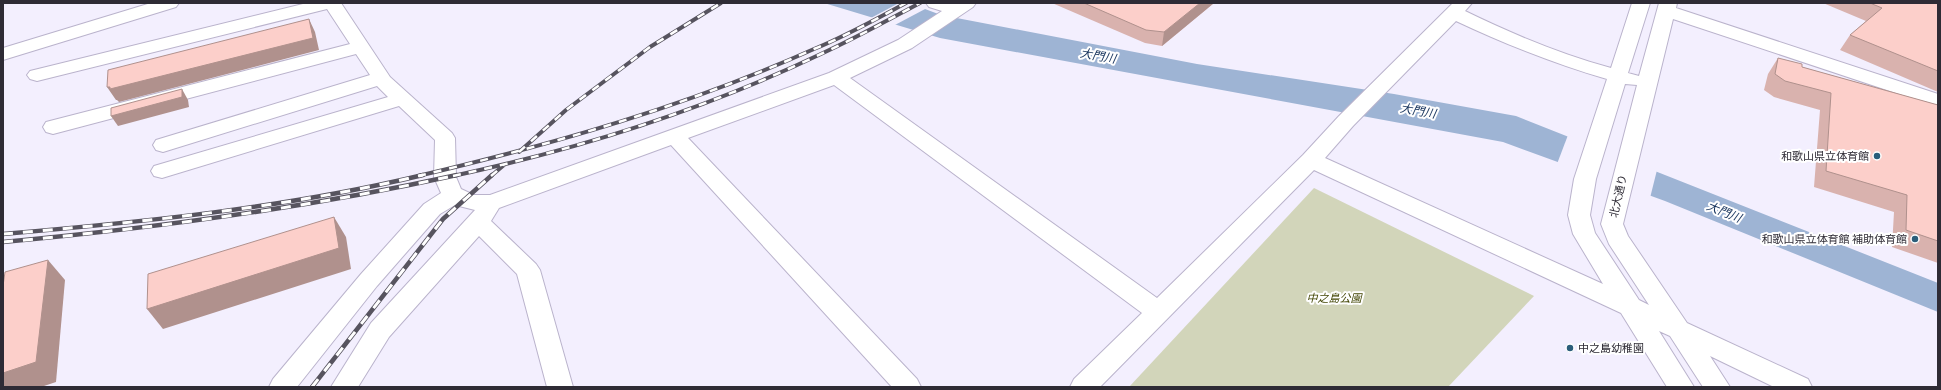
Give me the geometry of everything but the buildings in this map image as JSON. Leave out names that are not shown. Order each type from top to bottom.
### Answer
[{"type":"street","points":[[3,54],[112,12],[170,3]]},
{"type":"street","points":[[37,76],[331,3],[381,78],[445,138],[443,176],[454,195],[485,212],[528,270],[560,387]]},
{"type":"street","points":[[934,3],[943,6],[962,7]]},
{"type":"street","points":[[1641,3],[1585,179],[1579,215],[1584,234],[1681,387]]},
{"type":"street","points":[[349,384],[380,330],[485,212],[675,137],[836,77],[905,44],[962,7]]},
{"type":"street","points":[[1667,7],[1938,101]]},
{"type":"street","name":"北大通り","points":[[1667,7],[1630,148],[1612,224],[1617,238],[1681,331],[1716,387]]},
{"type":"street","points":[[1083,387],[1311,160],[1346,121],[1385,84],[1458,8],[1498,34],[1569,62],[1648,84]]},
{"type":"street","points":[[53,127],[360,47]]},
{"type":"street","points":[[836,77],[1159,312]]},
{"type":"street","points":[[163,145],[381,78]]},
{"type":"street","points":[[162,172],[402,99]]},
{"type":"street","points":[[675,137],[908,387]]},
{"type":"street","points":[[1311,160],[1631,306],[1799,387]]},
{"type":"street","points":[[282,387],[369,280],[432,209],[454,195]]},
{"type":"green space","name":"中之島公園","points":[[1314,188],[1534,296],[1448,387],[1129,387]]},
{"type":"water","name":"大門川","points":[[824,3],[909,3],[941,15],[1197,64],[1394,94],[1516,116],[1938,283],[1938,312],[1665,201],[1503,142],[940,38]]},
{"type":"pier","points":[[899,3],[915,3],[927,8],[893,26],[869,19]]},
{"type":"pier","points":[[1568,135],[1657,170],[1650,198],[1557,164]]},
{"type":"railway","points":[[521,151],[566,110],[650,47],[721,3]]},
{"type":"railway","points":[[521,151],[570,137],[669,106],[766,70],[826,44],[906,3]]},
{"type":"railway","points":[[453,176],[595,140],[734,92],[823,53],[920,3]]},
{"type":"railway","points":[[418,176],[521,151]]},
{"type":"railway","points":[[491,176],[504,165]]},
{"type":"railway","points":[[3,234],[161,219],[266,205],[371,187],[423,175]]},
{"type":"railway","points":[[3,242],[231,216],[401,187],[457,175]]},
{"type":"railway","points":[[312,387],[443,219],[492,175]]},
{"type":"place","name":"和歌山県立体育館","points":[[1877,156]]},
{"type":"place","name":"和歌山県立体育館 補助体育館","points":[[1915,239]]},
{"type":"place","name":"中之島幼稚園","points":[[1570,348]]}]
